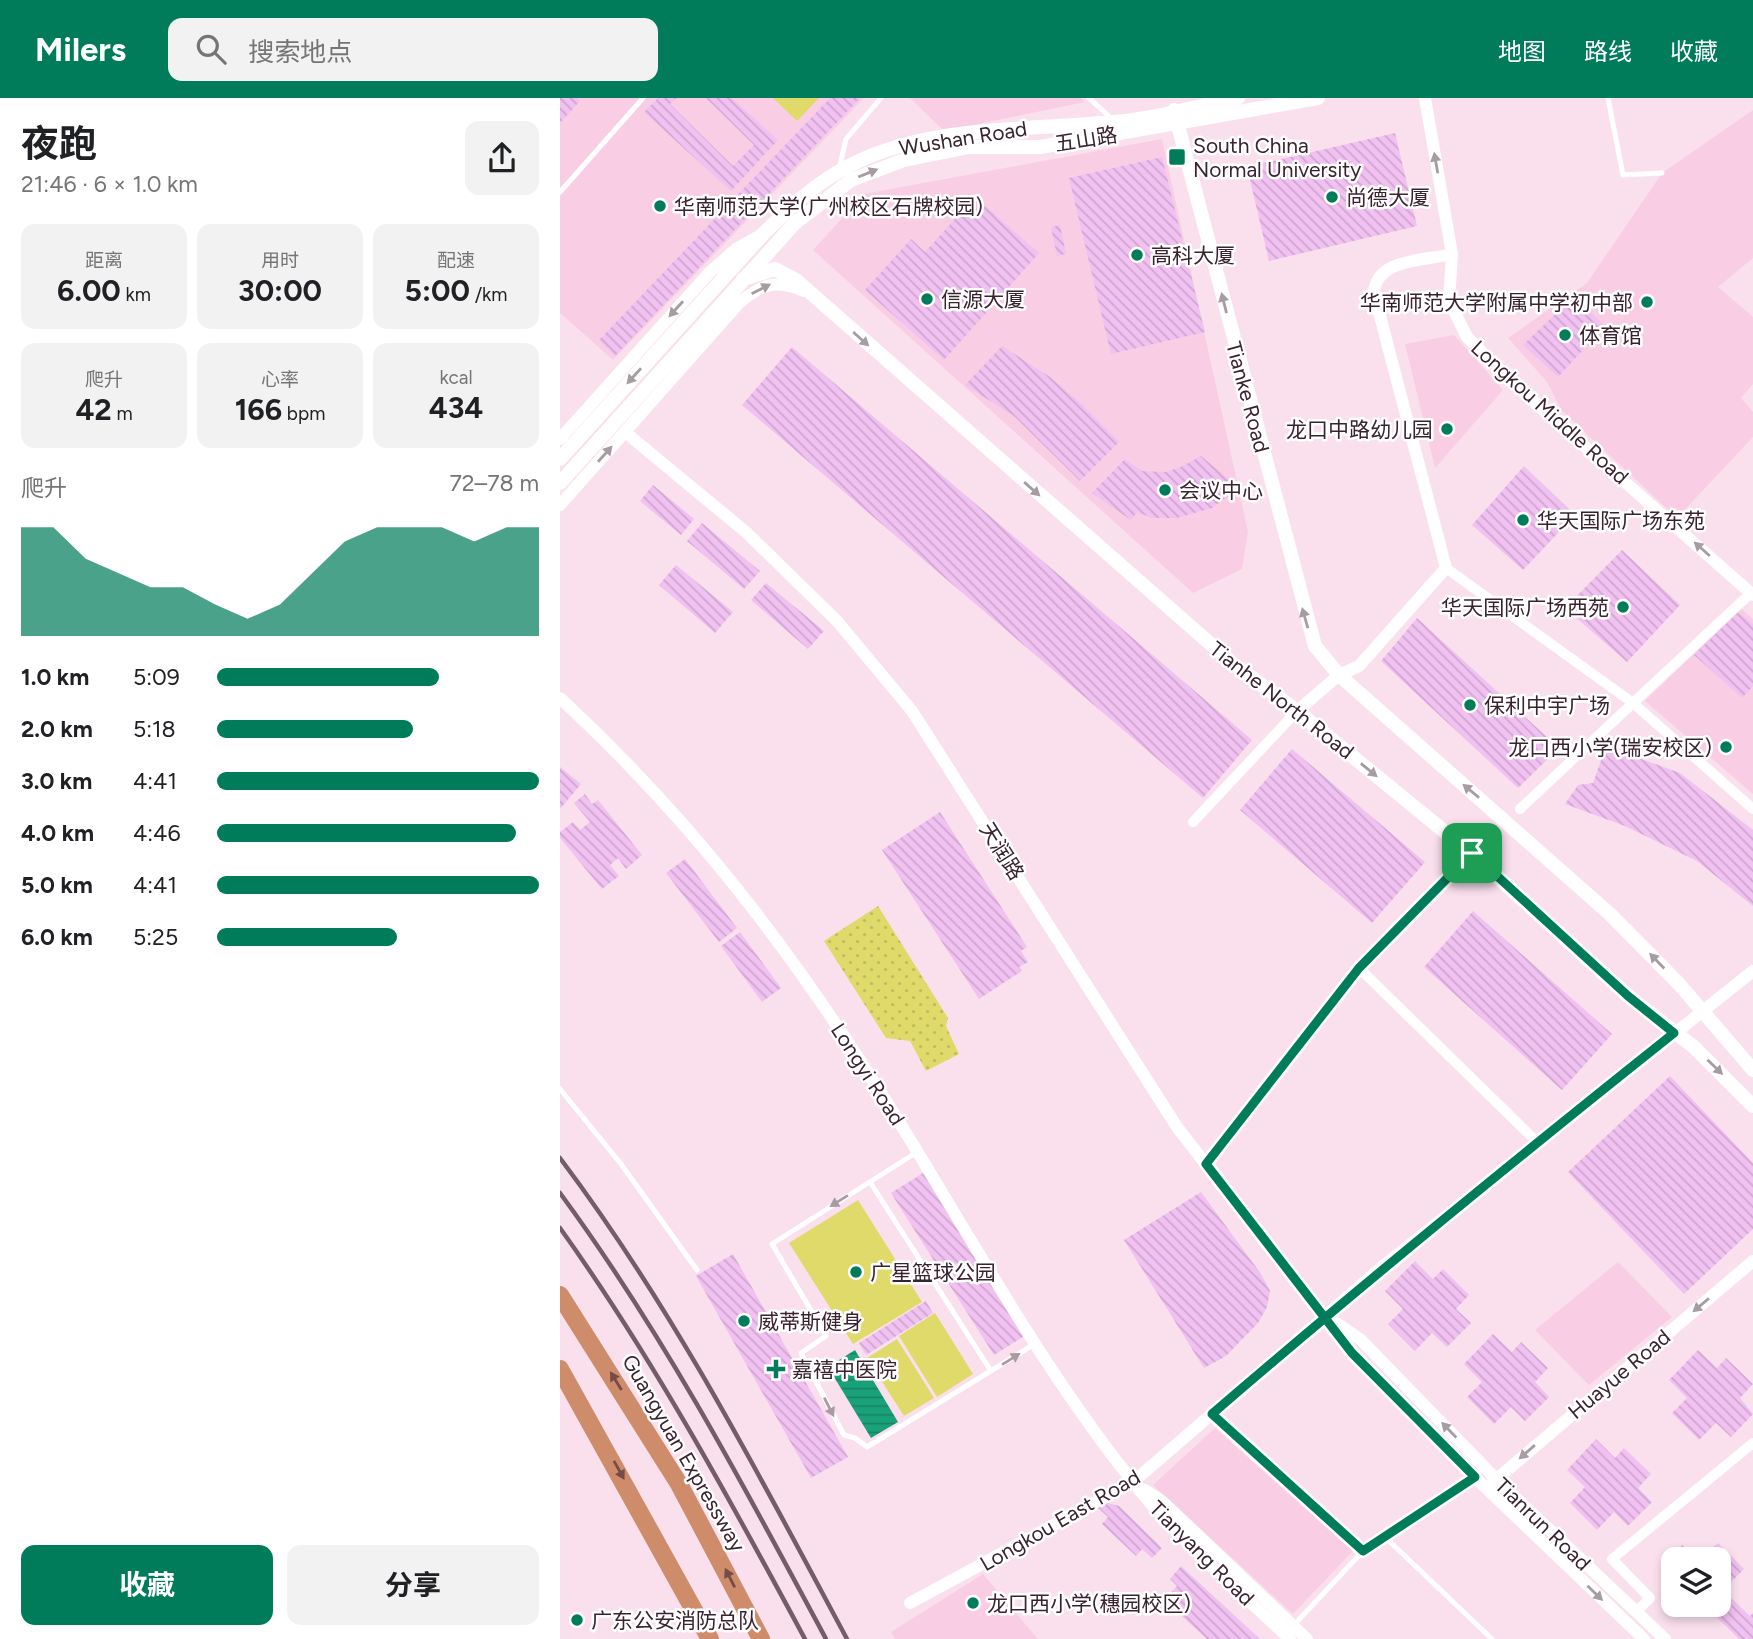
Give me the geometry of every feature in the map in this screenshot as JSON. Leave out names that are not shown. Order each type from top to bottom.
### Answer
[{"type":"highway","name":"Guangyuan Expressway","points":[[560,1296],[679,1484],[761,1639]]},
{"type":"highway","points":[[560,1369],[710,1639]]},
{"type":"main road","name":"Wushan Road","points":[[1176,117],[1238,98]]},
{"type":"main road","name":"Wushan Road","points":[[560,459],[764,233],[799,199],[838,172],[875,154],[922,141],[1017,127],[1176,117],[1318,98]]},
{"type":"main road","name":"五山路","points":[[743,279],[816,204],[851,180],[889,165],[969,146],[1040,147],[1176,117]]},
{"type":"main road","name":"Tianke Road","points":[[1176,117],[1306,623],[1315,646],[1339,676]]},
{"type":"main road","name":"Tianhe North Road","points":[[743,279],[775,270],[785,272],[811,293],[1205,640],[1472,853],[1628,996],[1714,1066],[1753,1106]]},
{"type":"main road","points":[[560,482],[743,279]]},
{"type":"main road","points":[[1339,676],[1611,915],[1679,984],[1753,1070]]},
{"type":"street","name":"Longkou Middle Road","points":[[1425,98],[1452,254],[1449,301],[1467,337],[1484,356],[1752,594]]},
{"type":"street","points":[[560,439],[710,272],[736,249],[764,233]]},
{"type":"street","points":[[1452,254],[1396,264],[1381,271],[1374,281],[1374,293],[1446,568],[1633,703],[1753,808]]},
{"type":"street","points":[[560,505],[753,292],[774,283],[786,283],[811,293]]},
{"type":"street","name":"天润路","points":[[625,432],[747,533],[777,562],[837,621],[912,711],[1177,1127],[1325,1317]]},
{"type":"street","points":[[1193,822],[1297,711],[1339,676],[1359,666],[1446,568]]},
{"type":"street","points":[[1520,809],[1752,594]]},
{"type":"street","name":"Longyi Road","points":[[560,698],[653,788],[760,916],[841,1032],[1036,1343],[1133,1482]]},
{"type":"street","points":[[1472,853],[1359,968],[1536,1141]]},
{"type":"street","name":"Longkou East Road","points":[[910,1603],[1133,1482],[1536,1141],[1753,971]]},
{"type":"street","name":"Huayue Road","points":[[1486,1488],[1753,1261]]},
{"type":"street","name":"Tianrun Road","points":[[1325,1317],[1352,1353],[1486,1488],[1644,1639]]},
{"type":"street","name":"Tianrun Road","points":[[1325,1317],[1361,1340],[1496,1479],[1665,1639]]},
{"type":"street","points":[[1212,1414],[1242,1442]]},
{"type":"street","points":[[1636,1612],[1650,1598],[1612,1559],[1753,1443]]},
{"type":"street","name":"Tianyang Road","points":[[1133,1482],[1157,1510],[1292,1633],[1307,1639]]},
{"type":"lane","points":[[560,192],[643,98]]},
{"type":"lane","points":[[838,172],[846,139],[881,98]]},
{"type":"lane","points":[[1089,98],[1115,122]]},
{"type":"lane","points":[[1608,98],[1623,175],[1662,173]]},
{"type":"lane","points":[[1206,1164],[1359,968]]},
{"type":"lane","points":[[560,1089],[621,1164],[697,1270]]},
{"type":"lane","points":[[918,1152],[772,1244],[825,1336],[801,1353],[844,1435],[855,1438],[867,1447],[1036,1343]]},
{"type":"lane","points":[[870,1182],[991,1371]]},
{"type":"lane","points":[[1242,1442],[1363,1551]]},
{"type":"lane","points":[[1292,1633],[1363,1551],[1475,1477]]},
{"type":"lane","points":[[1385,1537],[1492,1639]]},
{"type":"shaded area","name":"华南师范大学(广州校区石牌校园)","points":[[560,98],[864,98],[613,360],[560,313]]},
{"type":"shaded area","points":[[773,98],[819,98],[797,121]]},
{"type":"shaded area","points":[[910,98],[1081,98],[1085,102],[944,131]]},
{"type":"shaded area","name":"华南师范大学附属中学初中部","points":[[1753,110],[1753,258],[1718,287],[1753,317],[1753,384],[1741,398],[1753,412],[1753,437],[1677,518],[1561,410],[1547,382],[1508,338],[1587,283],[1662,173]]},
{"type":"shaded area","points":[[1162,139],[1248,532],[1242,569],[1193,593],[813,250],[864,194]]},
{"type":"shaded area","name":"龙口中路幼儿园","points":[[1454,335],[1503,390],[1435,468],[1405,344]]},
{"type":"shaded area","name":"龙口西小学(瑞安校区)","points":[[1741,608],[1753,619],[1753,794],[1645,701]]},
{"type":"shaded area","points":[[878,906],[948,1018],[946,1026],[959,1054],[926,1071],[910,1041],[886,1038],[824,941]]},
{"type":"shaded area","name":"广星篮球公园","points":[[858,1200],[922,1302],[853,1344],[789,1243]]},
{"type":"shaded area","points":[[1618,1262],[1672,1317],[1589,1385],[1535,1330]]},
{"type":"shaded area","points":[[935,1313],[973,1374],[937,1397],[899,1336]]},
{"type":"shaded area","points":[[897,1339],[934,1398],[904,1416],[867,1358]]},
{"type":"shaded area","points":[[855,1350],[898,1422],[871,1438],[828,1367]]},
{"type":"shaded area","points":[[1215,1428],[1353,1551],[1293,1614],[1153,1485]]},
{"type":"shaded area","name":"龙口西小学(穗园校区)","points":[[983,1574],[1038,1639],[895,1639],[891,1632]]},
{"type":"building","points":[[560,98],[577,98],[580,101],[560,123]]},
{"type":"building","points":[[658,98],[677,98],[670,104],[733,166],[754,145],[706,98],[732,98],[778,140],[731,191],[644,112]]},
{"type":"building","points":[[830,98],[860,98],[615,356],[599,340]]},
{"type":"building","name":"尚德大厦","points":[[1395,133],[1417,226],[1269,261],[1247,167]]},
{"type":"building","name":"高科大厦","points":[[1162,157],[1205,332],[1111,354],[1069,178]]},
{"type":"building","points":[[975,197],[1039,253],[944,360],[865,290],[911,239],[925,252]]},
{"type":"building","points":[[1060,225],[1066,254],[1057,256],[1051,227]]},
{"type":"building","name":"体育馆","points":[[1574,296],[1605,326],[1558,377],[1523,345]]},
{"type":"building","points":[[1002,346],[1050,377],[1083,405],[1119,442],[1080,481],[1014,416],[965,385]]},
{"type":"building","points":[[792,347],[1252,740],[1203,798],[742,405]]},
{"type":"building","name":"会议中心","points":[[1201,456],[1239,488],[1212,508],[1177,518],[1152,518],[1137,512],[1131,520],[1092,493],[1125,459],[1142,471],[1165,472]]},
{"type":"building","name":"华天国际广场东苑","points":[[1524,466],[1575,515],[1523,570],[1472,525]]},
{"type":"building","points":[[653,485],[694,519],[681,535],[640,501]]},
{"type":"building","points":[[702,523],[760,571],[744,589],[687,541]]},
{"type":"building","name":"华天国际广场西苑","points":[[1622,550],[1680,605],[1627,662],[1565,608]]},
{"type":"building","points":[[676,565],[733,612],[715,633],[659,585]]},
{"type":"building","points":[[766,583],[824,631],[808,649],[751,600]]},
{"type":"building","points":[[1738,612],[1753,624],[1753,686],[1742,698],[1694,655]]},
{"type":"building","name":"保利中宇广场","points":[[1417,618],[1559,748],[1518,788],[1381,661]]},
{"type":"building","points":[[1606,746],[1680,773],[1753,830],[1753,906],[1697,861],[1625,826],[1565,804],[1578,785],[1593,783]]},
{"type":"building","points":[[1292,749],[1425,862],[1372,923],[1240,810]]},
{"type":"building","points":[[560,767],[581,784],[560,809]]},
{"type":"building","points":[[585,794],[592,804],[598,800],[642,855],[626,869],[618,858],[610,865],[619,876],[602,889],[560,838],[560,832],[573,822],[580,830],[590,822],[574,803]]},
{"type":"building","points":[[940,812],[1027,947],[1021,951],[1028,962],[1019,967],[1022,971],[979,999],[882,850]]},
{"type":"building","points":[[685,859],[737,928],[719,942],[666,873]]},
{"type":"building","points":[[1473,911],[1612,1034],[1562,1090],[1424,967]]},
{"type":"building","points":[[740,932],[781,988],[762,1002],[721,946]]},
{"type":"building","points":[[1670,1076],[1753,1163],[1753,1229],[1684,1294],[1568,1172]]},
{"type":"building","points":[[923,1173],[1026,1335],[994,1355],[891,1193]]},
{"type":"building","points":[[1201,1192],[1261,1274],[1270,1291],[1267,1307],[1258,1323],[1226,1356],[1204,1368],[1124,1240]]},
{"type":"building","points":[[733,1254],[848,1457],[811,1478],[696,1276]]},
{"type":"building","points":[[1415,1261],[1433,1279],[1443,1269],[1469,1295],[1456,1309],[1471,1323],[1447,1347],[1432,1333],[1415,1351],[1388,1324],[1403,1309],[1385,1291]]},
{"type":"building","points":[[926,1301],[933,1313],[866,1355],[859,1343]]},
{"type":"building","points":[[1493,1334],[1512,1352],[1521,1342],[1548,1368],[1535,1382],[1549,1397],[1525,1421],[1511,1407],[1494,1424],[1467,1397],[1482,1382],[1464,1364]]},
{"type":"building","points":[[1698,1350],[1717,1368],[1726,1358],[1753,1384],[1740,1398],[1753,1414],[1731,1437],[1716,1423],[1699,1440],[1672,1413],[1687,1398],[1669,1380]]},
{"type":"building","points":[[1596,1439],[1615,1458],[1624,1448],[1651,1474],[1638,1488],[1652,1502],[1628,1526],[1614,1512],[1597,1530],[1570,1503],[1585,1487],[1567,1470]]},
{"type":"building","points":[[1108,1503],[1119,1506],[1162,1548],[1152,1558],[1142,1549],[1136,1556],[1102,1524],[1108,1517],[1097,1507]]},
{"type":"building","points":[[1731,1556],[1744,1569],[1731,1582]]},
{"type":"building","points":[[1181,1566],[1260,1639],[1207,1639],[1164,1600],[1177,1586],[1170,1579]]},
{"type":"building","points":[[1731,1598],[1750,1616],[1753,1613],[1753,1639],[1739,1639],[1716,1617],[1731,1617]]},
{"type":"railway","points":[[560,1158],[640,1273],[713,1393],[847,1639]]},
{"type":"railway","points":[[560,1193],[598,1246],[668,1355],[826,1639]]},
{"type":"railway","points":[[560,1228],[658,1378],[719,1481],[805,1639]]},
{"type":"place","name":"South China Normal University","points":[[1177,157]]},
{"type":"place","name":"尚德大厦","points":[[1332,197]]},
{"type":"place","name":"华南师范大学(广州校区石牌校园)","points":[[660,206]]},
{"type":"place","name":"高科大厦","points":[[1137,255]]},
{"type":"place","name":"信源大厦","points":[[927,299]]},
{"type":"place","name":"华南师范大学附属中学初中部","points":[[1647,302]]},
{"type":"place","name":"体育馆","points":[[1565,335]]},
{"type":"place","name":"龙口中路幼儿园","points":[[1447,429]]},
{"type":"place","name":"会议中心","points":[[1165,490]]},
{"type":"place","name":"华天国际广场东苑","points":[[1523,520]]},
{"type":"place","name":"华天国际广场西苑","points":[[1623,607]]},
{"type":"place","name":"保利中宇广场","points":[[1470,705]]},
{"type":"place","name":"龙口西小学(瑞安校区)","points":[[1726,747]]},
{"type":"place","name":"广星篮球公园","points":[[856,1272]]},
{"type":"place","name":"威蒂斯健身","points":[[744,1321]]},
{"type":"place","name":"嘉禧中医院","points":[[776,1369]]},
{"type":"place","name":"龙口西小学(穗园校区)","points":[[973,1603]]},
{"type":"place","name":"广东公安消防总队","points":[[577,1620]]},
{"type":"route","points":[[1472,853],[1359,968],[1206,1164],[1325,1317],[1352,1353],[1475,1477],[1363,1551],[1212,1414],[1325,1317],[1382,1267],[1674,1033],[1592,964],[1472,853]]}]
